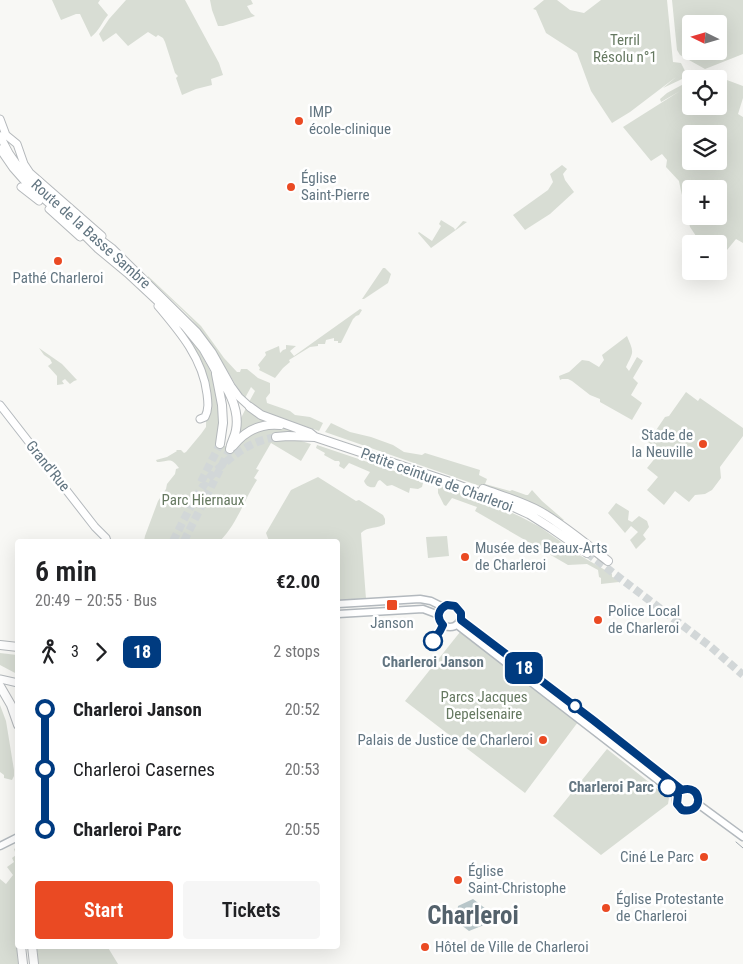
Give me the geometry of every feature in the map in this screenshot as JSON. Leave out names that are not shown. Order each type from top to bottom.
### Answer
[{"type":"highway","points":[[216,372],[223,410],[220,444]]},
{"type":"highway","points":[[216,372],[226,388],[236,411],[237,428],[230,449],[242,436],[258,427],[272,424],[288,425]]},
{"type":"highway","points":[[250,407],[261,415],[310,433],[315,437]]},
{"type":"highway","name":"Petite ceinture de Charleroi","points":[[276,437],[315,437],[447,481],[529,514],[587,553]]},
{"type":"highway","points":[[447,481],[464,483],[541,512],[556,521],[608,561]]},
{"type":"highway","points":[[0,641],[15,642]]},
{"type":"highway","points":[[0,645],[15,647]]},
{"type":"highway","points":[[0,686],[15,716]]},
{"type":"highway","points":[[22,949],[23,964]]},
{"type":"highway","points":[[29,964],[30,949]]},
{"type":"highway","points":[[31,949],[34,964]]},
{"type":"main road","points":[[0,119],[6,135],[17,144],[24,164],[30,173],[101,235],[112,248]]},
{"type":"main road","name":"Route de la Basse Sambre","points":[[0,136],[18,166],[31,181],[112,248],[197,332],[212,352],[235,392],[250,407]]},
{"type":"main road","name":"Route de la Basse Sambre","points":[[0,148],[13,168],[28,185],[74,225],[98,249],[127,272],[191,333],[216,372]]},
{"type":"main road","points":[[22,186],[88,244],[98,249]]},
{"type":"main road","points":[[127,272],[160,308],[190,349],[199,365],[205,380],[208,405],[207,414],[200,419]]},
{"type":"main road","name":"Grand'Rue","points":[[0,405],[106,539]]},
{"type":"main road","name":"Grand'Rue","points":[[96,528],[101,539]]},
{"type":"main road","points":[[340,604],[420,599],[431,601],[443,607]]},
{"type":"main road","points":[[449,605],[458,608],[461,613],[459,622],[450,628],[441,623],[439,612],[443,607],[449,605]]},
{"type":"main road","points":[[340,614],[423,609],[439,615]]},
{"type":"main road","points":[[459,622],[680,793]]},
{"type":"main road","points":[[0,679],[15,682]]},
{"type":"main road","points":[[690,789],[696,792],[698,804],[695,808],[682,810],[677,804],[680,793],[690,789]]},
{"type":"main road","points":[[698,804],[743,837]]},
{"type":"main road","points":[[734,830],[743,828]]},
{"type":"main road","points":[[0,846],[15,838]]},
{"type":"green space","points":[[52,0],[100,0],[98,3],[108,15],[91,37],[80,14],[61,20]]},
{"type":"green space","points":[[126,0],[185,0],[219,63],[223,75],[211,79],[212,85],[182,95],[176,78],[178,76],[175,73],[163,38],[158,35],[156,37],[148,32],[128,46],[116,33],[103,42],[99,34]]},
{"type":"green space","points":[[210,0],[251,0],[253,4],[247,6],[255,16],[218,26]]},
{"type":"green space","name":"Terril Résolu n°1","points":[[544,0],[557,0],[570,10],[584,13],[601,0],[667,0],[673,62],[681,63],[684,70],[682,70],[682,79],[663,88],[676,77],[630,112],[612,123],[591,91],[577,53],[546,33],[536,10],[533,9]]},
{"type":"green space","points":[[672,0],[743,0],[743,54],[728,60],[728,15],[682,15],[682,56],[677,50]]},
{"type":"green space","points":[[689,60],[728,60],[705,69]]},
{"type":"green space","points":[[727,80],[743,86],[743,98],[738,114],[743,117],[743,243],[736,239],[727,250],[727,235],[695,235],[690,227],[690,225],[727,225],[727,180],[682,180],[682,195],[679,181],[666,167],[667,160],[662,154],[651,161],[623,127],[680,91],[661,102],[660,99],[682,85],[682,115],[727,115]]},
{"type":"green space","points":[[562,165],[567,169],[563,174],[565,180],[574,192],[550,214],[525,230],[513,215],[548,190],[553,182],[550,174]]},
{"type":"green space","points":[[441,220],[455,230],[463,221],[467,222],[431,248],[418,233],[432,241],[441,226],[439,224]]},
{"type":"green space","points":[[383,268],[391,274],[388,283],[362,299]]},
{"type":"green space","points":[[148,276],[201,326],[224,358],[237,372],[240,372],[241,369],[247,369],[258,378],[270,383],[270,393],[266,398],[267,403],[290,411],[295,415],[310,417],[323,423],[319,431],[268,414],[249,402],[255,391],[251,387],[245,398],[199,328]]},
{"type":"green space","points":[[360,309],[362,310],[353,319],[341,343],[334,341],[334,338],[326,340],[325,344],[310,347],[289,360],[290,362],[275,378],[259,370],[258,365],[266,355],[265,352],[279,346],[280,353],[286,349],[286,345],[296,346],[290,351],[294,356]]},
{"type":"green space","name":"Parc Hiernaux","points":[[170,317],[195,344],[212,374],[220,403],[220,444],[232,449],[246,436],[254,432],[278,427],[297,431],[297,433],[275,433],[275,441],[298,440],[311,444],[301,461],[271,443],[256,469],[259,470],[254,478],[257,480],[236,520],[222,539],[144,539],[158,501],[175,474],[176,469],[179,468],[171,461],[157,462],[156,460],[167,457],[176,450],[186,452],[206,427],[207,381]]},
{"type":"green space","points":[[627,336],[632,352],[626,367],[629,371],[637,357],[643,361],[633,378],[638,383],[631,395],[642,403],[632,420],[600,402],[600,399],[590,395],[572,381],[568,379],[560,380],[559,376],[569,372],[582,360],[589,361],[599,367],[604,360],[602,355]]},
{"type":"green space","points":[[39,348],[62,364],[77,380],[70,384],[65,379],[62,381],[64,384],[57,385],[57,376],[48,366],[52,363]]},
{"type":"green space","name":"Stade de la Neuville","points":[[686,392],[698,401],[700,398],[743,428],[743,436],[720,467],[721,478],[712,490],[705,494],[695,495],[689,502],[675,491],[664,505],[647,490],[658,477],[647,468],[661,451],[648,442],[665,417],[669,416]]},
{"type":"green space","points":[[246,408],[266,421],[266,423],[237,437],[239,422]]},
{"type":"green space","points":[[331,423],[350,432],[393,445],[404,452],[422,455],[425,453],[480,470],[479,475],[487,479],[485,484],[526,495],[532,490],[564,520],[562,521],[520,500],[325,432]]},
{"type":"green space","points":[[317,445],[421,480],[423,483],[422,487],[418,489],[410,488],[409,493],[392,485],[387,486],[380,480],[375,487],[369,487],[364,481],[370,472],[349,463],[344,469],[339,466],[339,461],[324,455],[325,453],[316,448]]},
{"type":"green space","points":[[318,477],[356,501],[359,500],[383,515],[385,524],[367,529],[361,533],[366,599],[340,601],[340,539],[268,539],[266,533],[291,490]]},
{"type":"green space","points":[[442,485],[479,498],[540,527],[581,556],[612,574],[612,577],[619,579],[619,582],[601,584],[598,570],[587,564],[568,565],[475,511],[477,507],[452,498],[446,506],[444,505],[438,493],[438,488]]},
{"type":"green space","points":[[616,503],[629,511],[628,520],[632,522],[639,516],[647,521],[649,527],[643,535],[646,539],[636,549],[630,540],[638,532],[631,526],[625,533],[608,513]]},
{"type":"green space","points":[[447,536],[449,556],[428,558],[426,537]]},
{"type":"green space","name":"Parcs Jacques Depelsenaire","points":[[460,632],[578,722],[525,793],[405,701]]},
{"type":"green space","points":[[0,653],[15,655],[15,673],[0,665]]},
{"type":"green space","points":[[0,705],[6,721],[14,770],[12,780],[4,778],[4,775],[0,772]]},
{"type":"green space","points":[[607,749],[669,798],[668,804],[601,855],[553,816]]},
{"type":"green space","points":[[15,856],[15,949],[17,949],[18,964],[0,964],[0,879],[6,884],[13,875],[7,867],[14,862],[12,858]]},
{"type":"green space","points":[[35,949],[109,949],[118,964],[36,964]]},
{"type":"shaded area","points":[[473,899],[486,909],[484,925],[469,931],[456,921],[458,906]]},
{"type":"tunnel","points":[[174,539],[195,500],[214,473],[246,447],[276,437]]},
{"type":"tunnel","points":[[201,482],[220,444]]},
{"type":"tunnel","points":[[185,539],[230,449]]},
{"type":"tunnel","points":[[587,553],[711,647],[743,675]]},
{"type":"tram line","points":[[736,842],[743,848]]},
{"type":"bus line","name":"18","points":[[433,641],[443,625],[439,618],[439,612],[447,605],[455,606],[460,610],[461,620],[682,790],[690,789],[696,792],[698,804],[691,810],[682,810],[676,801],[678,795],[668,787]]},
{"type":"place","name":"IMP école-clinique","points":[[299,121]]},
{"type":"place","name":"Église Saint-Pierre","points":[[291,187]]},
{"type":"place","name":"Pathé Charleroi","points":[[58,261]]},
{"type":"place","name":"Stade de la Neuville","points":[[703,444]]},
{"type":"place","name":"Musée des Beaux-Arts de Charleroi","points":[[465,557]]},
{"type":"place","name":"Janson","points":[[392,605]]},
{"type":"place","name":"Police Local de Charleroi","points":[[598,620]]},
{"type":"place","name":"Charleroi Janson","points":[[433,641]]},
{"type":"place","name":"Palais de Justice de Charleroi","points":[[543,740]]},
{"type":"place","name":"Charleroi Parc","points":[[668,787]]},
{"type":"place","name":"Ciné Le Parc","points":[[704,857]]},
{"type":"place","name":"Église Saint-Christophe","points":[[458,880]]},
{"type":"place","name":"Église Protestante de Charleroi","points":[[606,908]]},
{"type":"place","name":"Hôtel de Ville de Charleroi","points":[[425,947]]},
{"type":"district","name":"Charleroi","points":[[473,915]]}]
